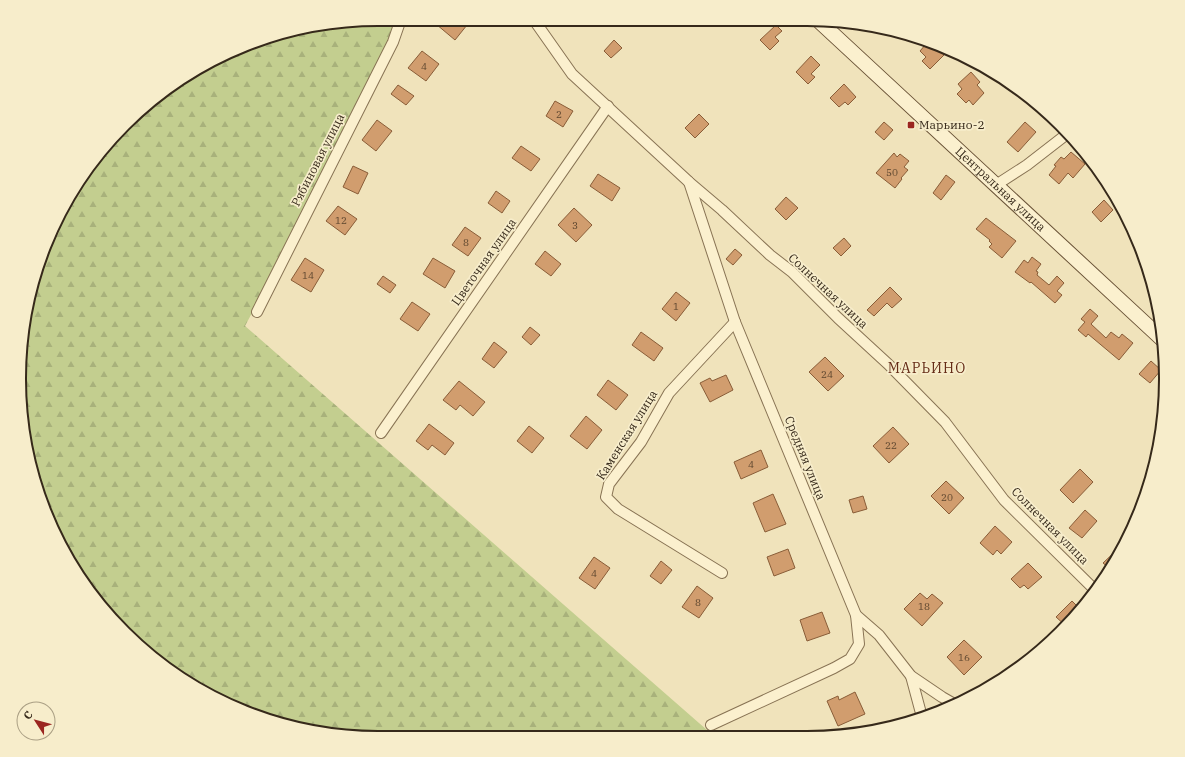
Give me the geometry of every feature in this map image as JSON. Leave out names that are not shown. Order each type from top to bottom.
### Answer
[{"type":"main road","name":"Центральная улица","points":[[825,27],[1156,334]]},
{"type":"street","name":"Рябиновая улица","points":[[257,312],[393,42],[399,26]]},
{"type":"street","name":"Солнечная улица","points":[[538,26],[572,74],[770,255],[792,272],[838,318],[888,364],[945,422],[1004,500],[1091,586]]},
{"type":"street","name":"Цветочная улица","points":[[381,433],[608,106]]},
{"type":"street","points":[[996,185],[1027,165],[1063,137]]},
{"type":"street","name":"Средняя улица","points":[[689,182],[735,322],[856,615],[879,635],[911,676],[949,701]]},
{"type":"street","name":"Каменская улица","points":[[722,573],[618,509],[606,497],[609,484],[641,442],[669,393],[735,322]]},
{"type":"street","points":[[711,725],[834,668],[850,659],[859,644],[856,615]]},
{"type":"street","points":[[911,676],[921,712]]},
{"type":"green space","points":[[400,26],[402,32],[245,326],[708,731],[378,731],[332,728],[287,719],[244,704],[202,684],[183,672],[146,644],[113,611],[99,593],[73,555],[62,534],[45,492],[33,447],[27,402],[27,355],[33,310],[45,265],[62,223],[85,183],[113,146],[146,113],[183,85],[223,62],[265,45],[310,33],[355,27]]},
{"type":"building","points":[[438,26],[466,26],[455,40]]},
{"type":"building","points":[[775,26],[782,31],[775,37],[779,41],[770,50],[760,40]]},
{"type":"building","points":[[614,40],[622,48],[611,58],[604,51]]},
{"type":"building","points":[[924,46],[944,54],[930,69],[922,61],[926,57],[920,51]]},
{"type":"building","points":[[422,51],[439,64],[426,81],[408,68]]},
{"type":"building","points":[[811,56],[820,65],[811,74],[815,77],[808,84],[796,72]]},
{"type":"building","points":[[971,72],[980,82],[977,85],[984,93],[973,105],[969,100],[966,103],[957,94],[962,89],[958,84]]},
{"type":"building","points":[[844,84],[856,97],[848,105],[845,102],[839,107],[830,98]]},
{"type":"building","points":[[398,85],[414,96],[406,105],[391,94]]},
{"type":"building","points":[[555,101],[573,111],[563,127],[546,116]]},
{"type":"building","points":[[699,114],[709,124],[695,138],[685,128]]},
{"type":"building","points":[[377,120],[392,131],[376,151],[362,140]]},
{"type":"building","points":[[884,122],[893,130],[884,140],[875,132]]},
{"type":"building","points":[[1025,122],[1036,132],[1018,152],[1007,142]]},
{"type":"building","points":[[521,146],[540,159],[531,171],[512,158]]},
{"type":"building","points":[[1071,152],[1085,164],[1073,178],[1068,173],[1059,184],[1049,175],[1056,166],[1054,165],[1061,157],[1064,159]]},
{"type":"building","points":[[894,153],[897,157],[900,154],[909,161],[904,167],[908,170],[895,188],[876,173]]},
{"type":"building","points":[[353,166],[368,173],[358,194],[343,187]]},
{"type":"building","points":[[598,174],[620,188],[612,201],[590,186]]},
{"type":"building","points":[[946,175],[955,182],[941,200],[933,193]]},
{"type":"building","points":[[496,191],[510,201],[502,213],[488,203]]},
{"type":"building","points":[[786,197],[798,208],[786,220],[775,209]]},
{"type":"building","points":[[1104,200],[1113,210],[1101,222],[1092,212]]},
{"type":"building","points":[[338,206],[357,219],[345,235],[326,221]]},
{"type":"building","points":[[574,208],[592,225],[576,242],[558,225]]},
{"type":"building","points":[[986,218],[1016,241],[1002,258],[989,247],[992,244],[989,241],[990,240],[976,229]]},
{"type":"building","points":[[465,227],[481,238],[468,256],[452,245]]},
{"type":"building","points":[[844,238],[851,246],[841,256],[833,248]]},
{"type":"building","points":[[735,249],[742,255],[733,265],[726,259]]},
{"type":"building","points":[[545,251],[561,264],[551,276],[535,264]]},
{"type":"building","points":[[1032,257],[1041,264],[1036,271],[1038,272],[1037,275],[1049,285],[1057,276],[1064,283],[1057,291],[1062,295],[1055,303],[1031,282],[1030,283],[1015,272],[1024,260],[1028,263]]},
{"type":"building","points":[[305,258],[324,270],[311,292],[291,280]]},
{"type":"building","points":[[433,258],[455,271],[445,288],[423,274]]},
{"type":"building","points":[[383,276],[396,285],[390,293],[377,284]]},
{"type":"building","points":[[890,287],[902,299],[892,308],[887,303],[874,316],[867,310]]},
{"type":"building","points":[[676,292],[690,303],[676,321],[662,309]]},
{"type":"building","points":[[412,302],[430,314],[418,331],[400,319]]},
{"type":"building","points":[[1090,309],[1098,316],[1091,324],[1106,338],[1111,332],[1119,338],[1122,334],[1133,343],[1119,360],[1088,334],[1086,337],[1078,330],[1085,322],[1081,319]]},
{"type":"building","points":[[530,327],[540,335],[531,345],[522,337]]},
{"type":"building","points":[[641,332],[663,348],[654,361],[632,345]]},
{"type":"building","points":[[494,342],[507,352],[494,368],[482,359]]},
{"type":"building","points":[[825,357],[844,376],[828,391],[809,372]]},
{"type":"building","points":[[1151,361],[1159,368],[1159,373],[1150,383],[1139,374]]},
{"type":"building","points":[[726,375],[733,390],[710,402],[700,383],[710,378],[712,381]]},
{"type":"building","points":[[608,380],[628,395],[616,410],[597,395]]},
{"type":"building","points":[[459,381],[485,402],[473,416],[460,405],[456,410],[443,400]]},
{"type":"building","points":[[586,416],[602,430],[587,449],[570,436]]},
{"type":"building","points":[[429,424],[454,443],[445,455],[432,445],[428,450],[416,441]]},
{"type":"building","points":[[529,426],[544,438],[532,453],[517,441]]},
{"type":"building","points":[[893,427],[909,444],[889,463],[873,446]]},
{"type":"building","points":[[761,450],[768,467],[741,479],[734,462]]},
{"type":"building","points":[[1080,469],[1093,482],[1073,503],[1060,490]]},
{"type":"building","points":[[946,481],[964,498],[949,514],[931,496]]},
{"type":"building","points":[[773,494],[786,524],[765,532],[753,503]]},
{"type":"building","points":[[863,496],[867,509],[853,513],[849,500]]},
{"type":"building","points":[[1085,510],[1097,521],[1082,538],[1069,528]]},
{"type":"building","points":[[995,526],[1012,542],[1001,554],[997,550],[993,555],[980,543]]},
{"type":"building","points":[[788,549],[795,568],[774,576],[767,557]]},
{"type":"building","points":[[1113,554],[1106,565],[1103,563]]},
{"type":"building","points":[[594,557],[610,568],[595,589],[579,578]]},
{"type":"building","points":[[661,561],[672,570],[661,584],[650,576]]},
{"type":"building","points":[[1028,563],[1042,577],[1028,589],[1024,585],[1020,588],[1011,579]]},
{"type":"building","points":[[697,586],[713,598],[699,618],[682,607]]},
{"type":"building","points":[[920,593],[927,599],[932,594],[943,603],[922,626],[904,609]]},
{"type":"building","points":[[1072,601],[1076,605],[1062,622],[1056,617]]},
{"type":"building","points":[[822,612],[830,633],[807,641],[800,620]]},
{"type":"building","points":[[964,640],[982,657],[964,675],[947,657]]},
{"type":"building","points":[[855,692],[865,714],[838,726],[827,701],[838,696],[839,700]]},
{"type":"place","name":"Марьино-2","points":[[911,125]]},
{"type":"district","name":"МАРЬИНО","points":[[927,368]]}]
